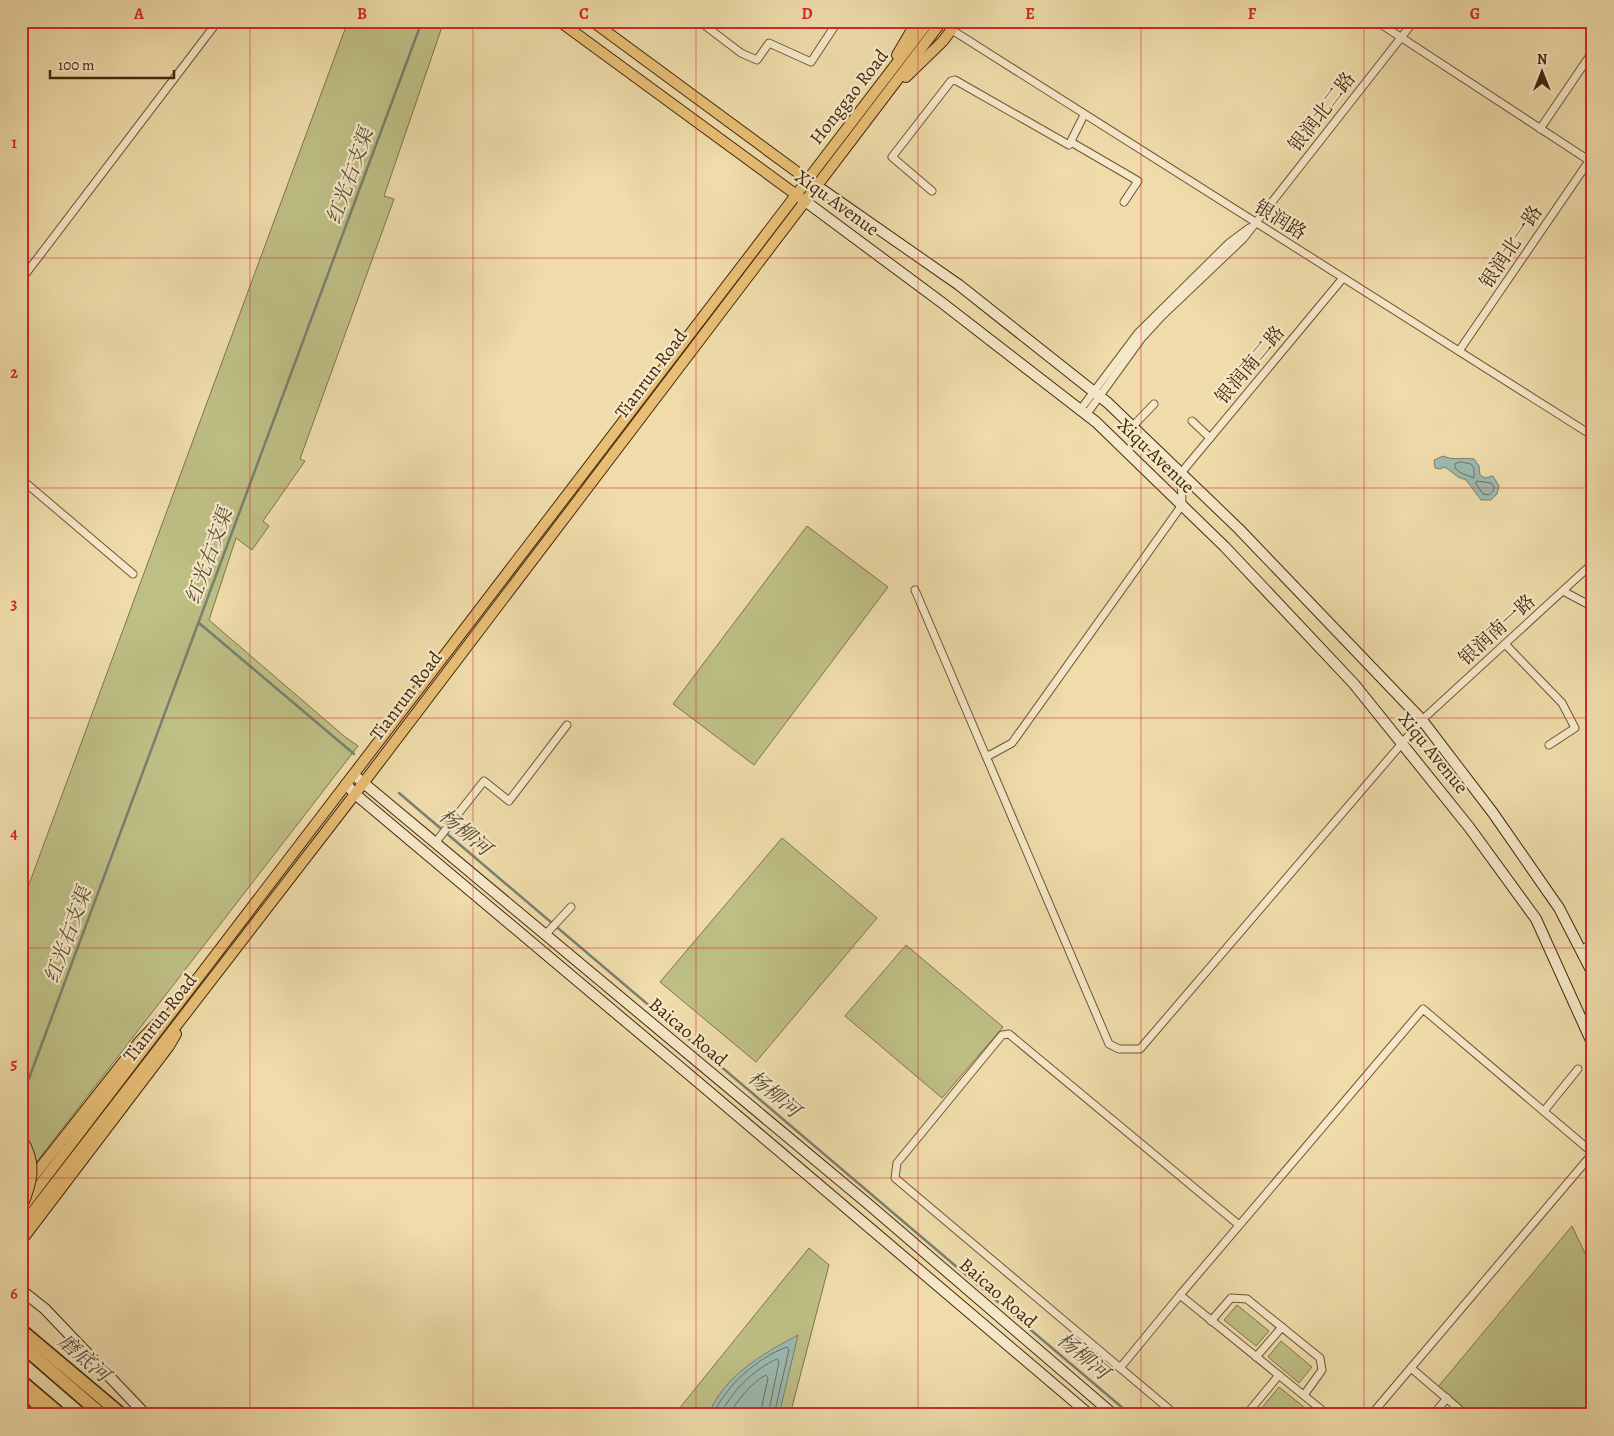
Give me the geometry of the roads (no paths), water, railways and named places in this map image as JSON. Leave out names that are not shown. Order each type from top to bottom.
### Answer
[{"type":"highway","points":[[21,1330],[122,1415]]},
{"type":"highway","points":[[21,1345],[102,1415]]},
{"type":"highway","points":[[21,1381],[61,1415]]},
{"type":"highway","points":[[21,1387],[47,1415]]},
{"type":"highway","points":[[21,1396],[42,1415]]},
{"type":"main road","name":"Xiqu Avenue","points":[[558,21],[941,302],[1083,412],[1225,547],[1354,684],[1470,827],[1536,919],[1593,1045]]},
{"type":"main road","name":"Xiqu Avenue","points":[[592,21],[807,180],[959,285],[1096,394],[1133,426],[1239,528],[1422,720],[1493,813],[1559,908],[1593,974]]},
{"type":"main road","points":[[880,95],[917,21]]},
{"type":"main road","name":"Honggao Road","points":[[817,186],[929,21]]},
{"type":"main road","name":"Honggao Road","points":[[801,198],[807,180],[942,21]]},
{"type":"main road","points":[[880,95],[943,41],[958,21]]},
{"type":"main road","name":"Tianrun Road","points":[[21,1227],[186,995],[346,784],[801,198],[817,186]]},
{"type":"main road","name":"Tianrun Road","points":[[21,1210],[190,1007],[355,794],[362,782],[801,198]]},
{"type":"main road","name":"Baicao Road","points":[[354,775],[441,836],[552,928],[867,1203],[1114,1415]]},
{"type":"main road","name":"Baicao Road","points":[[346,784],[355,794],[1090,1415]]},
{"type":"main road","points":[[21,1192],[152,1028],[186,995]]},
{"type":"main road","points":[[21,1241],[169,1046],[190,1007]]},
{"type":"main road","points":[[21,1138],[31,1154],[32,1161],[28,1192],[21,1210]]},
{"type":"main road","points":[[21,1290],[45,1309],[146,1415]]},
{"type":"street","points":[[21,280],[218,21]]},
{"type":"street","points":[[699,21],[740,53],[757,60],[769,43],[811,62],[838,21]]},
{"type":"street","points":[[1376,21],[1591,162]]},
{"type":"street","name":"银润北二路","points":[[1083,412],[1141,339],[1162,316],[1240,242],[1414,21]]},
{"type":"street","name":"银润路","points":[[952,30],[1255,224],[1593,436]]},
{"type":"street","points":[[1540,129],[1593,51]]},
{"type":"street","points":[[932,191],[892,157],[951,81],[955,80],[1069,146],[1084,114]]},
{"type":"street","points":[[1071,142],[1138,181],[1124,202]]},
{"type":"street","name":"银润北一路","points":[[1460,351],[1591,162]]},
{"type":"street","name":"银润南二路","points":[[1181,473],[1343,278]]},
{"type":"street","points":[[1133,426],[1154,404]]},
{"type":"street","points":[[1192,421],[1210,438]]},
{"type":"street","points":[[915,590],[986,755],[990,755],[1012,743],[1182,505],[1181,473]]},
{"type":"street","points":[[21,479],[133,574]]},
{"type":"street","name":"银润南一路","points":[[986,755],[1109,1044],[1119,1049],[1140,1049],[1422,720],[1593,563]]},
{"type":"street","points":[[1564,591],[1593,607]]},
{"type":"street","points":[[1505,644],[1562,702],[1575,728],[1549,745]]},
{"type":"street","points":[[441,836],[484,781],[508,801],[566,726]]},
{"type":"street","points":[[552,928],[571,907]]},
{"type":"street","points":[[1581,950],[1593,943]]},
{"type":"street","points":[[1120,1368],[1423,1009],[1593,1152],[1371,1415]]},
{"type":"street","points":[[1176,1415],[895,1178],[896,1163],[1002,1035],[1009,1034],[1240,1225]]},
{"type":"street","points":[[1544,1111],[1578,1069]]},
{"type":"street","points":[[1180,1295],[1328,1415]]},
{"type":"street","points":[[1211,1321],[1231,1298],[1247,1299],[1320,1358],[1322,1370],[1304,1395]]},
{"type":"street","points":[[1256,1357],[1282,1327]]},
{"type":"street","points":[[1411,1368],[1466,1415]]},
{"type":"street","points":[[1246,1415],[1279,1375]]},
{"type":"street","points":[[1433,1415],[1447,1398]]},
{"type":"water","points":[[1443,456],[1474,459],[1479,466],[1480,475],[1485,478],[1493,476],[1499,486],[1497,494],[1491,500],[1481,500],[1466,480],[1458,477],[1445,467],[1435,468],[1434,460]]},
{"type":"water","points":[[798,1335],[779,1415],[708,1415],[715,1401],[734,1377],[771,1350]]},
{"type":"waterway","name":"红光右支渠","points":[[21,1100],[422,21]]},
{"type":"waterway","name":"杨柳河","points":[[199,623],[354,754]]},
{"type":"waterway","name":"杨柳河","points":[[399,793],[1131,1415]]},
{"type":"waterway","name":"磨底河","points":[[21,1322],[31,1331]]}]
